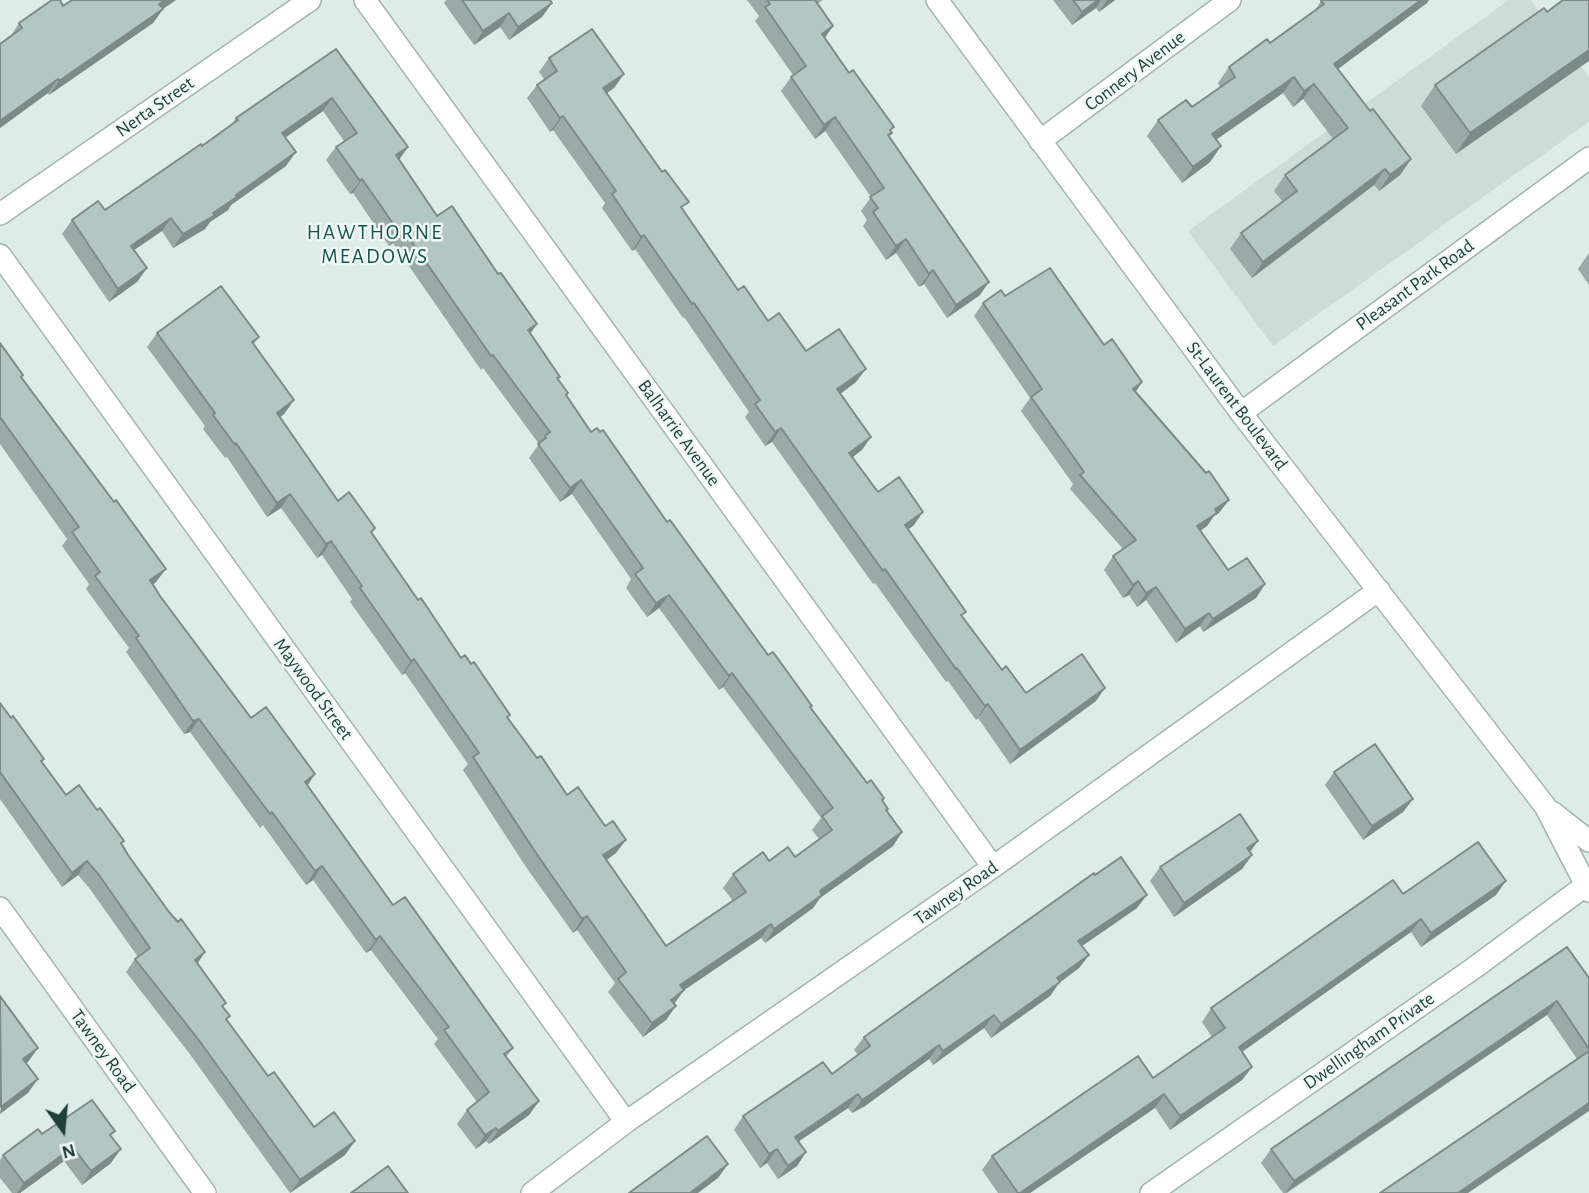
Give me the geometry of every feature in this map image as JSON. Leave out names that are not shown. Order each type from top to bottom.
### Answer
[{"type":"street","name":"Nerta Street","points":[[0,214],[310,0]]},
{"type":"street","name":"Balharrie Avenue","points":[[365,0],[993,867]]},
{"type":"street","name":"St-Laurent Boulevard","points":[[937,0],[1241,413],[1545,806],[1587,888]]},
{"type":"street","name":"Connery Avenue","points":[[1040,141],[1230,0]]},
{"type":"street","name":"Pleasant Park Road","points":[[1241,413],[1589,158]]},
{"type":"street","name":"Maywood Street","points":[[0,256],[626,1122]]},
{"type":"street","name":"Tawney Road","points":[[531,1193],[626,1122],[993,867],[1379,590]]},
{"type":"street","name":"St-Laurent Boulevard","points":[[1545,806],[1589,841]]},
{"type":"street","name":"Dwellingham Private","points":[[1151,1193],[1587,888]]},
{"type":"street","name":"Tawney Road","points":[[0,908],[203,1192]]},
{"type":"shaded area","points":[[1509,0],[1531,0],[1589,77],[1589,122],[1273,346],[1188,231]]},
{"type":"building","points":[[52,0],[60,0],[63,6],[72,0],[166,0],[159,4],[163,9],[0,121],[0,44],[22,28],[19,23]]},
{"type":"building","points":[[462,0],[550,0],[552,3],[518,27],[509,13],[483,31]]},
{"type":"building","points":[[767,0],[815,0],[833,26],[822,34],[849,73],[853,70],[894,127],[888,135],[989,282],[956,305],[933,270],[929,274],[906,239],[896,246],[873,212],[878,208],[870,197],[884,188],[835,117],[824,125],[791,77],[806,66],[765,7],[770,4]]},
{"type":"building","points":[[1073,0],[1098,0],[1082,12]]},
{"type":"building","points":[[1421,0],[1334,64],[1411,159],[1390,175],[1385,169],[1263,262],[1241,233],[1297,191],[1285,175],[1348,128],[1314,84],[1304,91],[1294,77],[1212,134],[1221,146],[1193,167],[1158,120],[1186,100],[1192,107],[1235,77],[1229,67],[1267,39],[1270,43],[1324,4],[1321,1]]},
{"type":"building","points":[[1563,0],[1589,0],[1589,50],[1470,133],[1435,85],[1544,8],[1547,12]]},
{"type":"building","points":[[592,29],[624,74],[603,88],[662,172],[665,170],[689,202],[681,207],[738,290],[744,286],[768,321],[779,313],[806,351],[839,329],[866,369],[837,389],[871,437],[849,453],[878,492],[899,477],[923,512],[905,525],[966,612],[961,615],[1002,670],[1006,666],[1026,693],[1082,654],[1105,688],[1020,750],[988,704],[985,706],[956,669],[885,569],[883,571],[781,428],[775,432],[755,404],[760,400],[694,303],[692,304],[644,235],[641,237],[612,194],[616,191],[563,116],[560,118],[537,85],[557,71],[549,58]]},
{"type":"building","points":[[336,49],[408,147],[396,155],[437,216],[452,206],[498,274],[501,273],[537,324],[528,330],[560,377],[557,378],[568,393],[566,395],[591,432],[597,428],[600,432],[603,430],[667,522],[670,520],[768,655],[773,652],[867,783],[871,780],[884,798],[882,800],[888,809],[886,810],[902,832],[820,891],[822,895],[774,929],[771,924],[680,985],[684,990],[671,1000],[676,1006],[652,1023],[618,979],[626,972],[587,916],[582,919],[536,853],[473,757],[479,753],[414,659],[411,661],[360,588],[362,586],[331,541],[326,544],[290,494],[277,503],[157,333],[221,286],[259,337],[252,342],[294,400],[277,413],[338,501],[349,492],[375,528],[371,532],[418,600],[421,598],[461,658],[465,655],[471,664],[474,662],[510,715],[507,717],[537,758],[541,756],[567,795],[578,787],[605,826],[613,821],[626,840],[603,855],[666,946],[746,892],[733,874],[763,852],[769,861],[788,847],[795,857],[832,830],[822,816],[833,808],[732,673],[729,676],[669,595],[656,603],[635,574],[643,568],[581,480],[570,488],[538,444],[550,432],[493,355],[491,356],[403,229],[399,232],[336,147],[357,133],[332,98],[282,133],[296,152],[236,195],[237,197],[213,213],[215,215],[183,234],[171,218],[131,246],[147,268],[118,289],[72,220],[98,201],[105,210],[201,144],[202,146],[238,120],[236,118]]},
{"type":"building","points":[[1050,268],[1104,345],[1112,339],[1142,382],[1133,389],[1206,473],[1209,471],[1229,500],[1215,509],[1217,513],[1197,526],[1228,570],[1247,558],[1265,584],[1213,619],[1209,613],[1185,629],[1156,587],[1146,593],[1138,581],[1133,585],[1113,556],[1136,540],[1080,475],[1084,472],[1031,397],[1042,389],[983,303],[1001,290],[1005,296]]},
{"type":"building","points":[[0,343],[23,375],[21,377],[166,569],[150,580],[160,596],[251,718],[266,707],[315,774],[305,782],[393,905],[405,897],[513,1048],[504,1054],[539,1101],[498,1131],[496,1128],[485,1135],[467,1110],[489,1092],[444,1030],[449,1027],[380,936],[376,940],[322,866],[315,871],[199,719],[193,721],[136,638],[139,636],[95,576],[100,572],[72,532],[79,527],[0,417]]},
{"type":"building","points":[[0,703],[11,718],[13,716],[44,759],[41,761],[66,795],[79,785],[97,810],[100,808],[124,841],[121,843],[128,855],[169,912],[178,922],[181,919],[205,952],[195,960],[226,1003],[222,1006],[230,1016],[226,1019],[268,1076],[274,1072],[314,1127],[334,1112],[355,1141],[300,1180],[198,1039],[135,959],[150,948],[99,875],[87,861],[72,873],[0,772]]},
{"type":"building","points":[[1375,744],[1413,799],[1372,826],[1334,772]]},
{"type":"building","points":[[1240,814],[1258,841],[1247,848],[1252,855],[1184,903],[1160,867]]},
{"type":"building","points":[[1478,842],[1506,881],[1431,933],[1421,919],[1239,1047],[1252,1067],[1180,1116],[1164,1094],[1018,1193],[992,1156],[1138,1056],[1153,1078],[1225,1028],[1211,1008],[1393,880],[1403,894]]},
{"type":"building","points":[[1121,857],[1147,895],[1078,941],[1089,955],[1057,978],[1060,982],[1001,1024],[994,1015],[943,1051],[939,1045],[862,1100],[858,1094],[795,1137],[806,1152],[788,1166],[777,1149],[769,1154],[743,1116],[823,1062],[832,1074],[870,1046],[864,1037],[1094,873],[1095,875]]},
{"type":"building","points":[[1567,947],[1589,978],[1589,1049],[1557,1001],[1294,1181],[1271,1149]]},
{"type":"building","points":[[0,996],[38,1048],[23,1059],[38,1079],[1,1107]]},
{"type":"building","points":[[1589,1051],[1589,1103],[1458,1193],[1380,1193]]},
{"type":"building","points":[[92,1100],[115,1131],[110,1135],[121,1149],[91,1171],[73,1147],[24,1183],[3,1155],[38,1129],[42,1134]]},
{"type":"building","points":[[707,1136],[728,1164],[690,1193],[629,1193]]},
{"type":"building","points":[[388,1166],[408,1193],[351,1193]]},
{"type":"district","name":"HAWTHORNE MEADOWS","points":[[375,245]]}]
